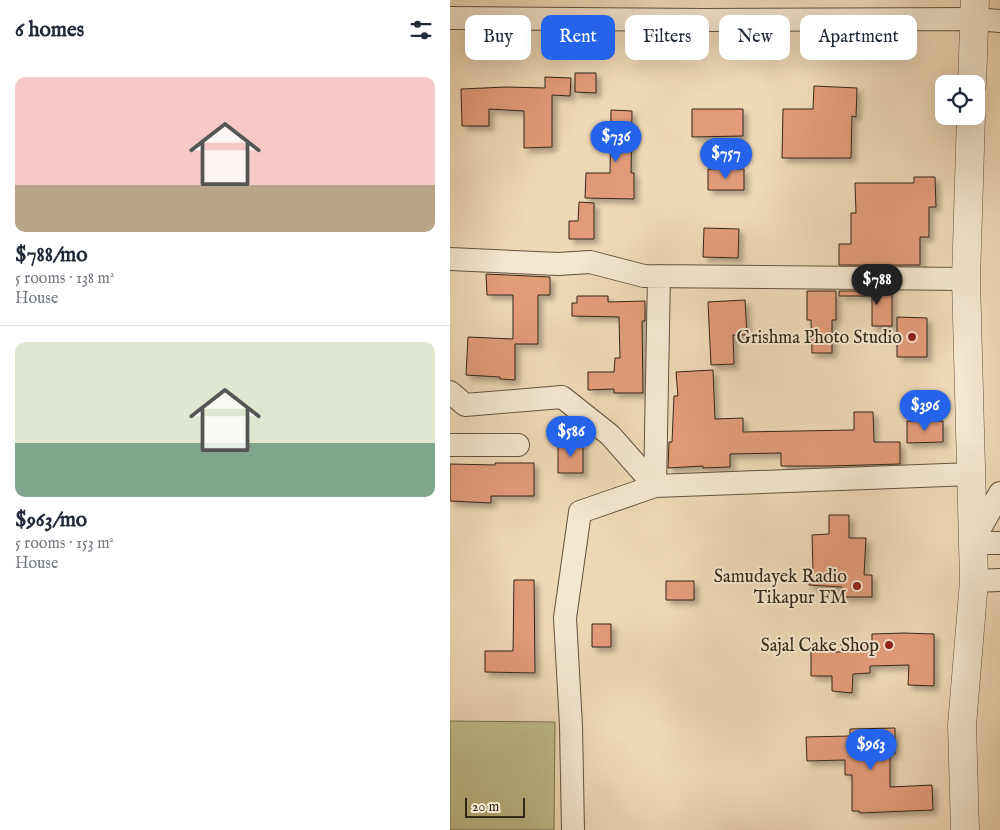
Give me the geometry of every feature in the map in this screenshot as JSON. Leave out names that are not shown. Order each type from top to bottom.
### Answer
[{"type":"street","points":[[450,18],[703,10],[983,13],[973,75]]},
{"type":"street","points":[[965,830],[962,725],[987,581],[972,544],[972,474],[966,279],[971,125]]},
{"type":"street","points":[[450,259],[558,264],[590,262],[644,276],[966,279]]},
{"type":"street","points":[[655,486],[659,276]]},
{"type":"street","points":[[450,392],[465,405],[562,397],[610,435],[655,486]]},
{"type":"street","points":[[450,445],[518,445]]},
{"type":"street","points":[[573,830],[571,726],[565,618],[580,512],[655,486],[972,474]]},
{"type":"street","points":[[972,544],[1000,493]]},
{"type":"street","points":[[972,544],[1000,525]]},
{"type":"street","points":[[972,544],[1000,543]]},
{"type":"shaded area","points":[[450,721],[555,722],[554,830],[450,830]]},
{"type":"building","points":[[575,73],[596,73],[596,93],[575,92]]},
{"type":"building","points":[[545,77],[571,78],[570,96],[552,95],[552,147],[524,148],[524,111],[489,109],[489,126],[462,126],[461,89],[545,88]]},
{"type":"building","points":[[814,86],[857,88],[856,117],[852,116],[851,158],[782,158],[783,109],[813,109]]},
{"type":"building","points":[[692,109],[743,109],[743,136],[692,137]]},
{"type":"building","points":[[611,110],[632,111],[631,173],[634,173],[634,199],[585,198],[586,173],[610,173]]},
{"type":"building","points":[[708,169],[744,169],[744,190],[708,190]]},
{"type":"building","points":[[914,177],[935,177],[936,207],[929,207],[929,237],[920,237],[920,265],[839,265],[839,244],[851,244],[851,213],[856,213],[855,183],[914,183]]},
{"type":"building","points":[[579,202],[594,203],[594,239],[569,239],[569,221],[578,221]]},
{"type":"building","points":[[704,228],[739,229],[738,258],[703,257]]},
{"type":"building","points":[[486,274],[550,277],[550,295],[538,295],[538,344],[515,344],[515,380],[466,375],[468,337],[513,339],[513,295],[487,295]]},
{"type":"building","points":[[807,291],[836,291],[836,320],[832,320],[832,353],[812,353],[811,320],[807,320]]},
{"type":"building","points":[[839,291],[892,291],[892,326],[872,326],[872,296],[839,296]]},
{"type":"building","points":[[577,296],[608,296],[608,302],[645,301],[645,321],[642,321],[643,393],[614,393],[614,389],[588,390],[588,372],[614,372],[615,358],[620,358],[619,317],[572,316],[572,303],[577,303]]},
{"type":"building","points":[[745,300],[747,335],[733,335],[734,364],[711,365],[708,302]]},
{"type":"building","name":"Grishma Photo Studio","points":[[897,317],[927,318],[927,357],[897,357]]},
{"type":"building","points":[[713,370],[715,419],[743,418],[743,432],[854,430],[854,412],[873,412],[874,442],[900,442],[900,464],[781,466],[781,453],[730,454],[730,467],[668,468],[669,442],[672,442],[674,396],[678,396],[676,372]]},
{"type":"building","points":[[907,421],[943,421],[943,442],[907,443]]},
{"type":"building","points":[[558,442],[583,442],[583,473],[558,473]]},
{"type":"building","points":[[495,463],[534,463],[534,496],[491,496],[491,503],[450,501],[450,464],[495,465]]},
{"type":"building","points":[[829,515],[849,515],[849,538],[866,538],[864,575],[872,575],[872,597],[842,597],[842,587],[809,585],[810,569],[813,569],[812,535],[829,534]]},
{"type":"building","points":[[514,580],[534,580],[535,673],[485,672],[485,651],[513,651]]},
{"type":"building","points":[[666,581],[694,581],[694,600],[666,600]]},
{"type":"building","points":[[592,624],[611,624],[611,647],[592,647]]},
{"type":"building","points":[[872,634],[934,634],[934,686],[908,685],[909,665],[870,666],[870,673],[853,674],[852,693],[832,691],[832,676],[811,676],[811,652],[841,652],[841,644],[872,644]]},
{"type":"building","points":[[895,728],[895,754],[890,754],[890,787],[932,785],[933,810],[860,813],[859,811],[852,811],[852,775],[845,775],[845,760],[807,761],[806,737],[850,736],[850,729]]},
{"type":"place","name":"Grishma Photo Studio","points":[[912,337]]},
{"type":"place","name":"Samudayek Radio Tikapur FM","points":[[857,586]]},
{"type":"place","name":"Sajal Cake Shop","points":[[889,645]]}]
